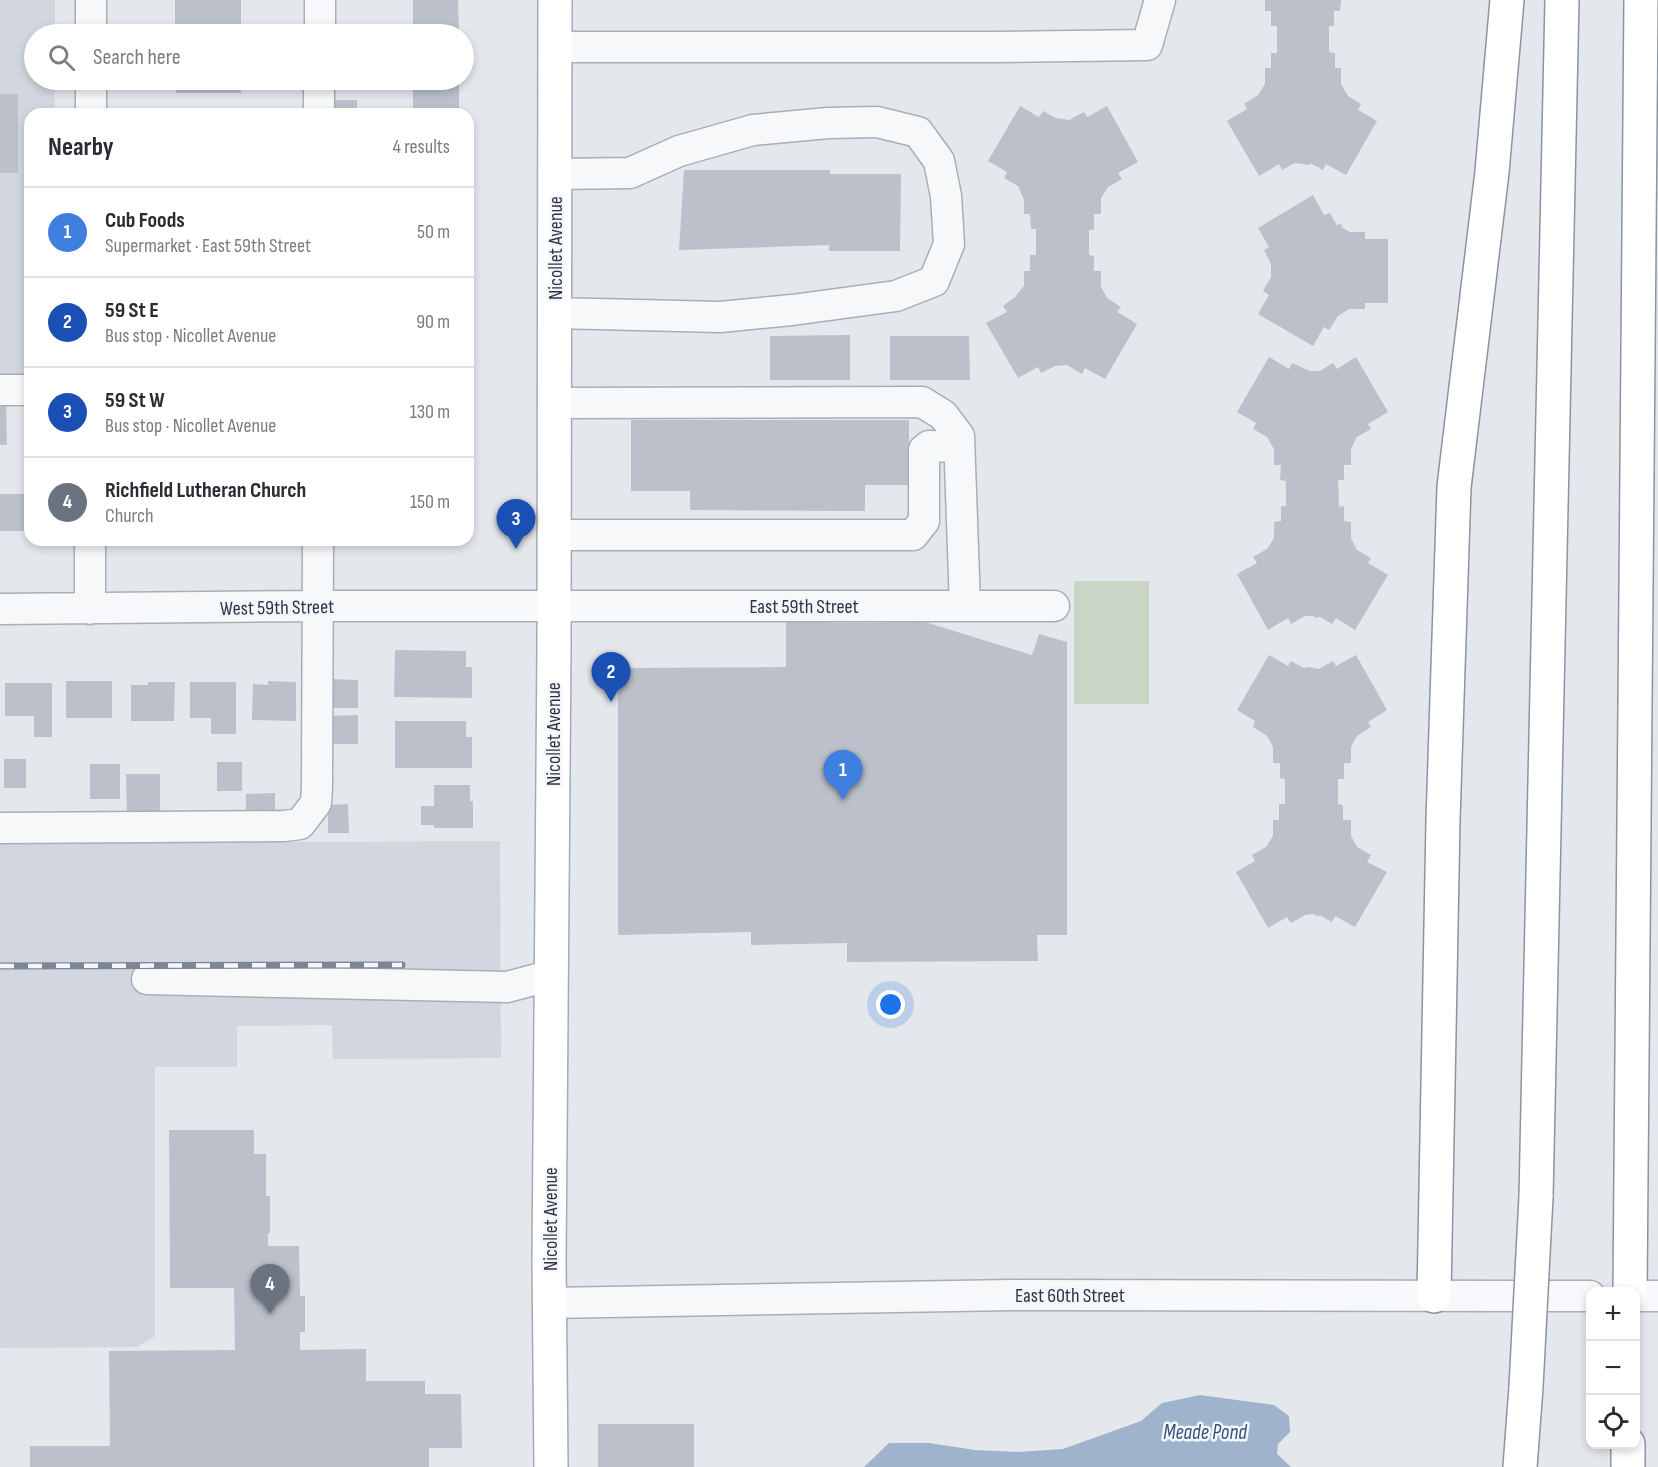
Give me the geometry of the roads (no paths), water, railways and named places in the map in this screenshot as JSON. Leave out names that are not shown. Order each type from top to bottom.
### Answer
[{"type":"main road","name":"Nicollet Avenue","points":[[551,1467],[555,0]]},
{"type":"main road","points":[[1434,1296],[1443,820],[1454,488],[1492,172],[1507,0]]},
{"type":"main road","points":[[1520,1467],[1536,1197],[1562,0]]},
{"type":"main road","points":[[1630,1287],[1641,0]]},
{"type":"main road","points":[[1628,1449],[1628,1467]]},
{"type":"street","points":[[91,0],[91,24]]},
{"type":"street","points":[[320,0],[320,24]]},
{"type":"street","points":[[555,47],[1147,45],[1160,0]]},
{"type":"street","points":[[91,90],[91,108]]},
{"type":"street","points":[[319,108],[320,90]]},
{"type":"street","points":[[555,174],[630,173],[679,151],[753,130],[828,123],[877,122],[918,132],[939,161],[946,196],[949,244],[934,281],[896,296],[720,317],[555,313]]},
{"type":"street","points":[[0,390],[24,390]]},
{"type":"street","points":[[554,403],[922,402],[943,415],[959,436],[965,606]]},
{"type":"street","points":[[553,535],[913,535],[924,521],[924,450],[929,446],[959,447]]},
{"type":"street","points":[[90,546],[90,609]]},
{"type":"street","points":[[0,828],[300,824],[316,803],[318,546]]},
{"type":"street","name":"East 59th Street","points":[[554,605],[1054,606]]},
{"type":"street","name":"West 59th Street","points":[[0,609],[554,605]]},
{"type":"street","points":[[147,980],[507,987],[552,975]]},
{"type":"street","name":"East 60th Street","points":[[550,1303],[1013,1295],[1586,1296]]},
{"type":"street","points":[[1640,1296],[1658,1296]]},
{"type":"water","name":"Meade Pond","points":[[1200,1395],[1274,1405],[1289,1416],[1290,1432],[1278,1444],[1277,1454],[1291,1467],[864,1467],[889,1443],[929,1443],[975,1450],[1018,1452],[1063,1449],[1141,1421],[1162,1403]]},
{"type":"railway","points":[[0,966],[402,965]]},
{"type":"place","name":"59 St W","points":[[516,549]]},
{"type":"place","name":"59 St E","points":[[611,702]]},
{"type":"place","name":"Cub Foods","points":[[843,800]]},
{"type":"place","name":"Richfield Lutheran Church","points":[[270,1314]]}]
